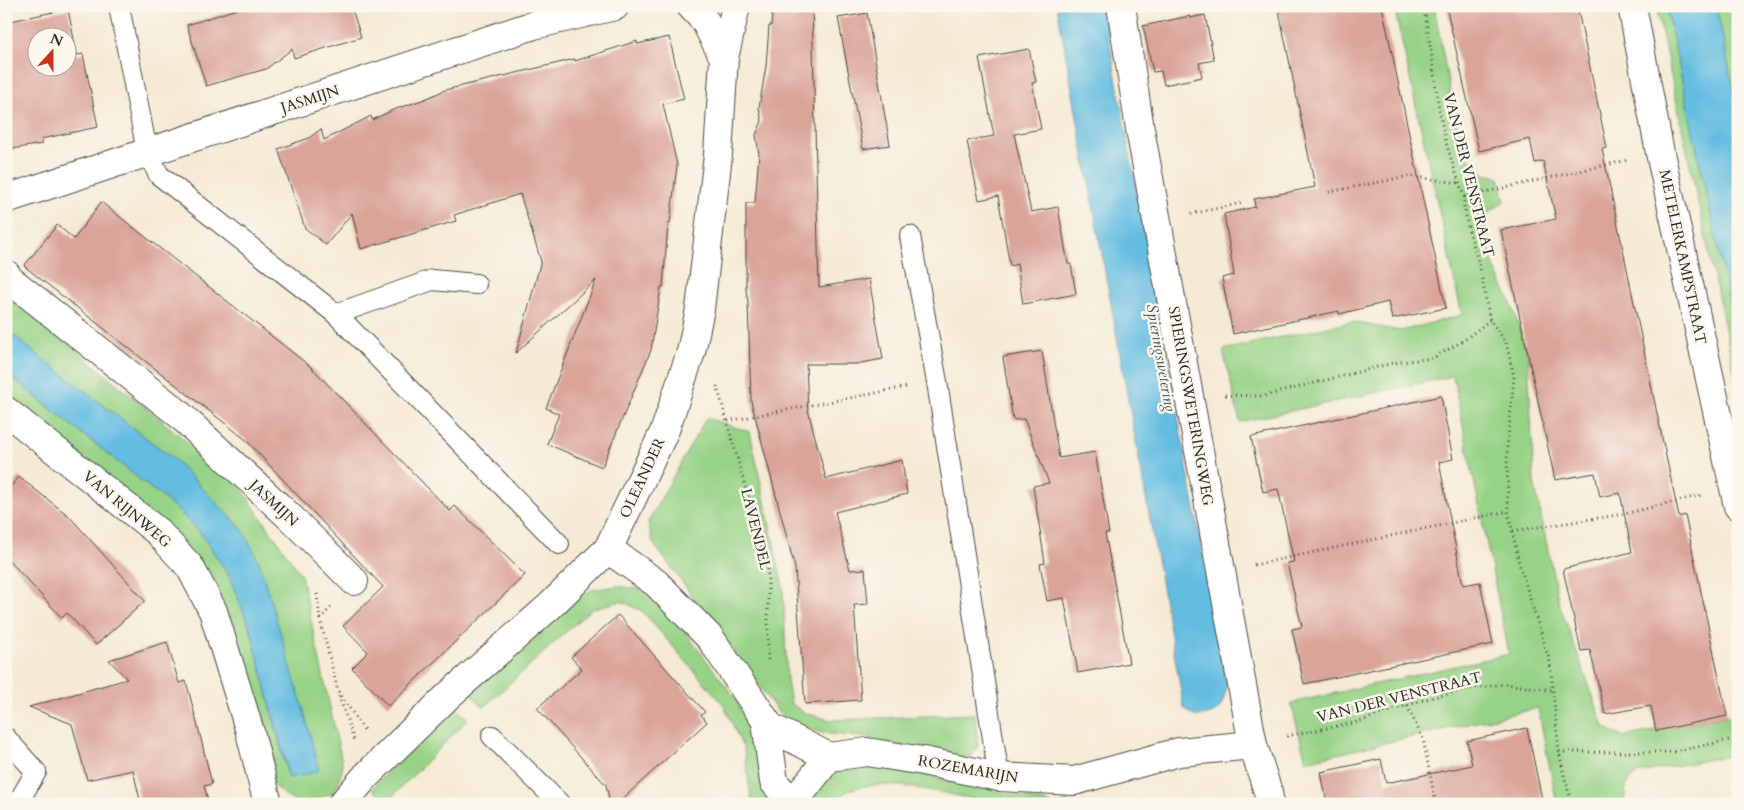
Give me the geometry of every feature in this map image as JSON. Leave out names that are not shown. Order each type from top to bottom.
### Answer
[{"type":"street","name":"JASMIJN","points":[[6,199],[147,152],[532,16],[615,6]]},
{"type":"street","points":[[691,6],[705,21],[724,58]]},
{"type":"street","name":"OLEANDER","points":[[361,787],[449,695],[550,606],[608,549],[665,430],[691,352],[700,309],[718,155],[724,58],[736,6]]},
{"type":"street","name":"SPIERINGSWETERINGWEG","points":[[1121,6],[1157,222],[1253,745],[1270,804]]},
{"type":"street","name":"METELERKAMPSTRAAT","points":[[1632,6],[1660,153],[1736,497]]},
{"type":"street","name":"JASMIJN","points":[[6,274],[9,279],[179,414],[291,518],[354,581]]},
{"type":"street","name":"VAN RIJNWEG","points":[[6,411],[158,532],[190,566],[213,611],[250,732],[268,804]]},
{"type":"street","points":[[608,549],[656,583],[711,638],[770,727],[829,757],[792,804],[774,782],[766,722]]},
{"type":"street","name":"ROZEMARIJN","points":[[829,757],[867,752],[999,777],[1074,781],[1179,752],[1253,745]]},
{"type":"lane","points":[[119,6],[147,152],[160,175],[336,314],[559,544]]},
{"type":"lane","points":[[910,236],[937,382],[999,777]]},
{"type":"lane","points":[[336,314],[432,280],[476,284]]},
{"type":"lane","points":[[492,736],[560,804]]},
{"type":"lane","points":[[6,738],[36,772],[18,804]]},
{"type":"path","name":"VAN DER VENSTRAAT","points":[[1424,6],[1446,143],[1464,197],[1468,227],[1479,264],[1490,320],[1506,342],[1514,377],[1507,449],[1508,511],[1519,563],[1550,662],[1559,752],[1566,784],[1573,804]]},
{"type":"path","points":[[1464,197],[1660,153]]},
{"type":"path","points":[[1329,192],[1409,176],[1459,183]]},
{"type":"path","points":[[1157,222],[1242,203]]},
{"type":"path","points":[[1189,394],[1264,396],[1393,363],[1434,358],[1463,341],[1490,320]]},
{"type":"path","name":"LAVENDEL","points":[[691,352],[710,363],[768,566],[768,662]]},
{"type":"path","points":[[728,421],[937,382]]},
{"type":"path","points":[[1513,531],[1736,497]]},
{"type":"path","points":[[1221,572],[1508,511]]},
{"type":"path","points":[[316,587],[320,619],[361,787]]},
{"type":"path","name":"VAN DER VENSTRAAT","points":[[1253,745],[1314,730],[1358,722],[1426,699],[1468,688],[1505,684],[1552,690]]},
{"type":"path","points":[[338,690],[361,787]]},
{"type":"path","points":[[1407,706],[1423,739],[1436,804]]},
{"type":"path","points":[[1559,752],[1674,752],[1738,738]]},
{"type":"green space","points":[[1394,6],[1434,6],[1455,119],[1468,157],[1484,174],[1499,177],[1505,201],[1488,213],[1484,231],[1494,267],[1511,303],[1528,355],[1534,483],[1559,603],[1604,727],[1623,737],[1738,714],[1738,754],[1639,773],[1628,782],[1624,804],[1557,804],[1538,708],[1306,761],[1291,703],[1509,654],[1453,376],[1240,422],[1223,350],[1351,322],[1401,331],[1462,315]]},
{"type":"green space","points":[[1656,6],[1666,6],[1738,342],[1738,389]]},
{"type":"green space","points":[[1716,6],[1738,6],[1738,110]]},
{"type":"green space","points":[[6,289],[25,308],[238,484],[301,575],[343,767],[335,792],[308,802],[302,802],[289,798],[273,785],[221,608],[6,399],[6,373],[172,505],[200,532],[228,574],[251,630],[288,777],[242,529],[176,461],[26,346],[6,328]]},
{"type":"green space","points":[[706,418],[750,432],[783,587],[787,681],[791,704],[805,713],[830,720],[975,714],[978,746],[970,757],[956,759],[864,737],[822,733],[785,721],[653,543],[648,522]]},
{"type":"green space","points":[[617,586],[647,590],[678,623],[735,698],[751,730],[771,804],[752,804],[744,750],[724,705],[642,611],[621,601],[591,609],[484,707],[469,693],[565,607],[591,590]]},
{"type":"green space","points":[[454,706],[468,719],[385,804],[372,788]]},
{"type":"green space","points":[[858,765],[900,769],[1052,804],[1001,804],[912,787],[887,785],[864,786],[846,792],[835,804],[808,804],[819,787],[838,770]]},
{"type":"water","name":"Spieringswetering","points":[[1057,6],[1103,6],[1227,686],[1218,709],[1204,716],[1195,717],[1184,708]]},
{"type":"water","points":[[1666,6],[1716,6],[1738,110],[1738,342]]},
{"type":"water","points":[[6,328],[26,346],[176,461],[242,529],[259,562],[304,711],[319,770],[289,778],[251,630],[228,574],[200,532],[172,505],[6,373]]},
{"type":"water","points":[[1240,797],[1241,804],[1209,804],[1209,803]]},
{"type":"building","points":[[246,6],[351,6],[361,37],[294,58],[292,49],[266,69],[206,86],[187,25]]},
{"type":"building","points":[[773,6],[812,6],[819,287],[869,279],[883,359],[856,364],[806,364],[808,410],[826,479],[902,460],[907,494],[835,512],[850,570],[865,569],[868,604],[854,605],[861,700],[805,704],[795,568],[751,401],[746,290],[746,203],[755,203],[759,154],[756,135],[762,121],[759,108]]},
{"type":"building","points":[[1278,6],[1382,6],[1446,308],[1392,319],[1388,302],[1339,314],[1339,311],[1233,334],[1222,278],[1234,275],[1224,214],[1255,207],[1254,199],[1315,187]]},
{"type":"building","points":[[1446,6],[1577,6],[1607,148],[1602,149],[1664,447],[1679,517],[1685,515],[1727,716],[1656,731],[1651,706],[1605,714],[1590,650],[1581,651],[1563,569],[1632,552],[1620,493],[1600,497],[1595,473],[1555,480],[1501,230],[1556,219],[1543,161],[1535,163],[1530,139],[1479,151]]},
{"type":"building","points":[[68,9],[72,28],[28,28],[28,78],[78,78],[78,55],[83,54],[98,127],[41,139],[42,144],[6,150],[6,22]]},
{"type":"building","points":[[867,13],[890,145],[863,149],[838,18]]},
{"type":"building","points":[[1205,15],[1214,60],[1199,63],[1202,77],[1164,85],[1161,71],[1153,72],[1143,26],[1190,16],[1190,18]]},
{"type":"building","points":[[669,37],[684,99],[663,104],[677,165],[670,223],[668,224],[663,287],[661,287],[651,350],[602,467],[547,444],[559,414],[546,408],[596,280],[516,353],[541,261],[520,194],[454,215],[456,221],[361,249],[352,213],[326,245],[305,228],[278,149],[309,138],[321,129],[324,140],[371,116],[372,120],[445,90],[575,59],[575,61],[637,41],[637,44]]},
{"type":"building","points":[[1029,49],[1036,82],[1032,83],[1041,129],[1014,134],[1031,212],[1058,207],[1068,264],[1071,264],[1076,294],[1023,304],[1017,264],[1010,266],[998,196],[979,200],[967,141],[994,136],[979,58]]},
{"type":"building","points":[[101,202],[311,367],[450,511],[455,506],[525,575],[388,706],[352,668],[368,652],[343,626],[383,587],[245,439],[24,266],[57,225],[74,239]]},
{"type":"building","points":[[1042,351],[1059,458],[1095,452],[1109,533],[1105,533],[1129,663],[1078,673],[1064,598],[1047,601],[1040,564],[1045,563],[1033,486],[1049,483],[1024,419],[1013,420],[1003,357]]},
{"type":"building","points":[[1441,396],[1453,459],[1439,462],[1463,585],[1480,582],[1493,644],[1304,684],[1292,629],[1302,627],[1287,563],[1294,562],[1278,489],[1263,492],[1251,437]]},
{"type":"building","points":[[19,477],[69,516],[145,601],[96,645],[67,613],[62,618],[6,557],[6,492]]},
{"type":"building","points":[[618,615],[705,712],[701,715],[707,722],[617,804],[610,804],[606,785],[537,708],[582,669],[571,657]]},
{"type":"building","points":[[167,642],[179,683],[186,681],[198,727],[212,784],[204,786],[209,804],[141,804],[133,770],[87,780],[72,724],[29,707],[127,679],[109,660]]},
{"type":"building","points":[[1527,728],[1543,804],[1327,804],[1321,772],[1381,759],[1386,783],[1472,765],[1467,741]]}]
